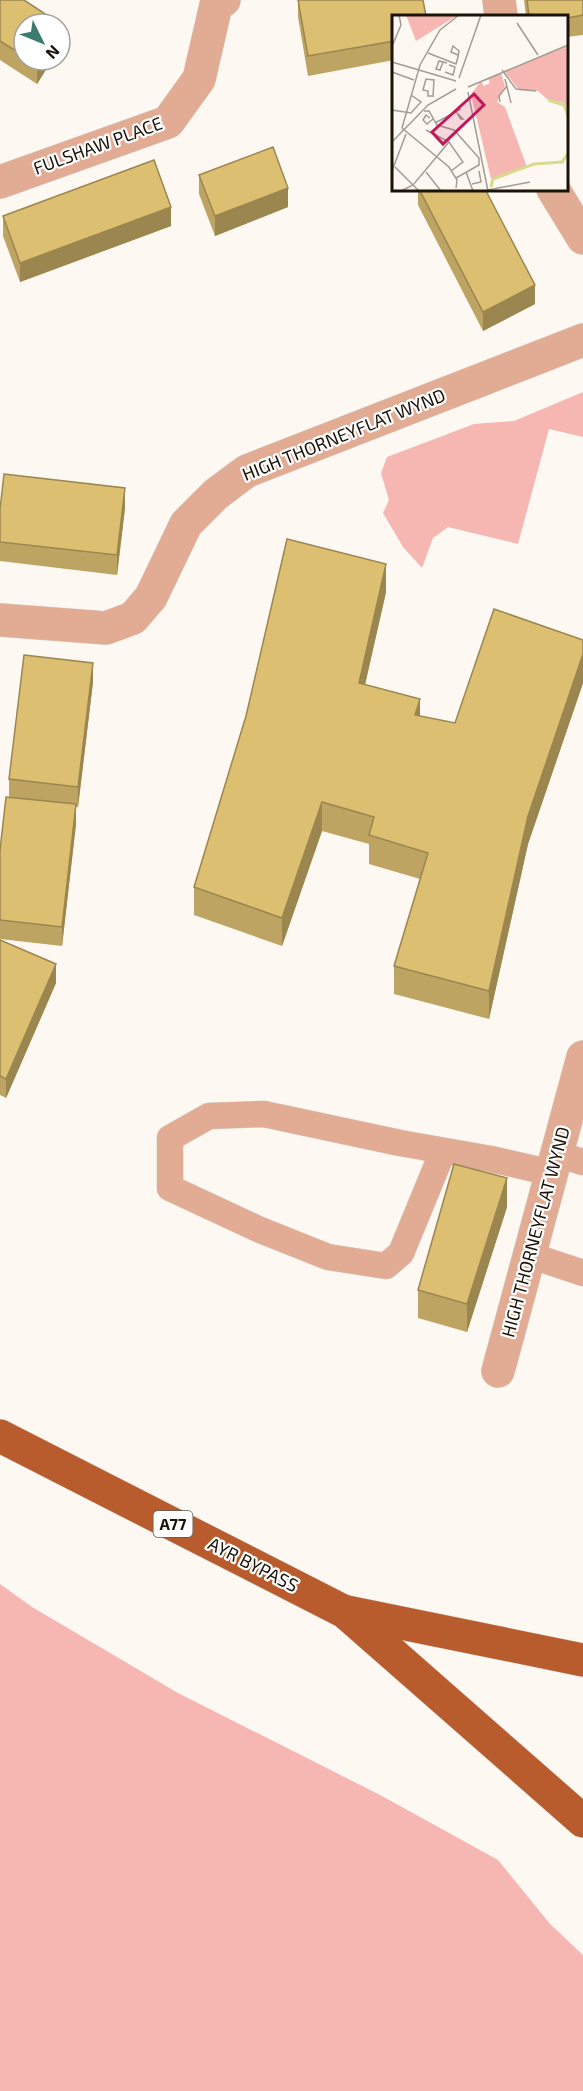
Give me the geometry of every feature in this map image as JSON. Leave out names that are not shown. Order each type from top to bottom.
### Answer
[{"type":"highway","name":"AYR BYPASS","points":[[0,1436],[345,1612],[583,1821]]},
{"type":"highway","name":"AYR BYPASS","points":[[345,1612],[583,1660]]},
{"type":"street","name":"FULSHAW PLACE","points":[[0,182],[168,122],[199,79],[216,5],[224,0]]},
{"type":"street","points":[[499,0],[501,15]]},
{"type":"street","points":[[554,190],[583,238]]},
{"type":"street","name":"HIGH THORNEYFLAT WYND","points":[[0,620],[106,627],[133,618],[151,597],[186,524],[216,494],[247,471],[583,340]]},
{"type":"street","name":"HIGH THORNEYFLAT WYND","points":[[498,1371],[530,1255],[564,1163],[583,1057]]},
{"type":"lane","points":[[443,1151],[401,1252],[386,1266],[328,1257],[258,1229],[170,1188],[170,1138],[209,1116],[264,1114],[491,1159],[564,1163]]},
{"type":"lane","points":[[530,1255],[583,1273]]},
{"type":"shaded area","points":[[583,392],[583,437],[549,429],[518,544],[448,527],[433,538],[422,568],[403,547],[383,513],[389,500],[381,473],[387,457],[474,424],[514,421]]},
{"type":"shaded area","points":[[0,1584],[32,1607],[178,1693],[382,1796],[498,1860],[550,1924],[583,1955],[583,2091],[0,2091]]},
{"type":"building","points":[[0,0],[24,0],[42,12],[12,12],[12,48],[0,41]]},
{"type":"building","points":[[298,0],[423,0],[426,15],[392,15],[392,41],[308,56]]},
{"type":"building","points":[[527,0],[583,0],[583,15],[568,18],[568,15],[529,15]]},
{"type":"building","points":[[273,147],[288,188],[215,216],[199,175]]},
{"type":"building","points":[[154,160],[171,207],[20,263],[3,216]]},
{"type":"building","points":[[420,190],[486,190],[535,285],[483,312]]},
{"type":"building","points":[[4,474],[125,488],[117,555],[0,542],[0,509]]},
{"type":"building","points":[[287,539],[386,564],[359,683],[420,699],[415,715],[455,723],[494,609],[583,640],[583,654],[528,816],[489,991],[394,966],[428,853],[369,835],[374,817],[322,802],[282,918],[194,887],[246,716]]},
{"type":"building","points":[[24,655],[93,663],[78,787],[9,779]]},
{"type":"building","points":[[6,797],[76,804],[62,927],[0,920],[0,850]]},
{"type":"building","points":[[0,940],[56,964],[6,1079],[0,1076]]},
{"type":"building","points":[[454,1164],[507,1178],[467,1304],[418,1290]]}]
